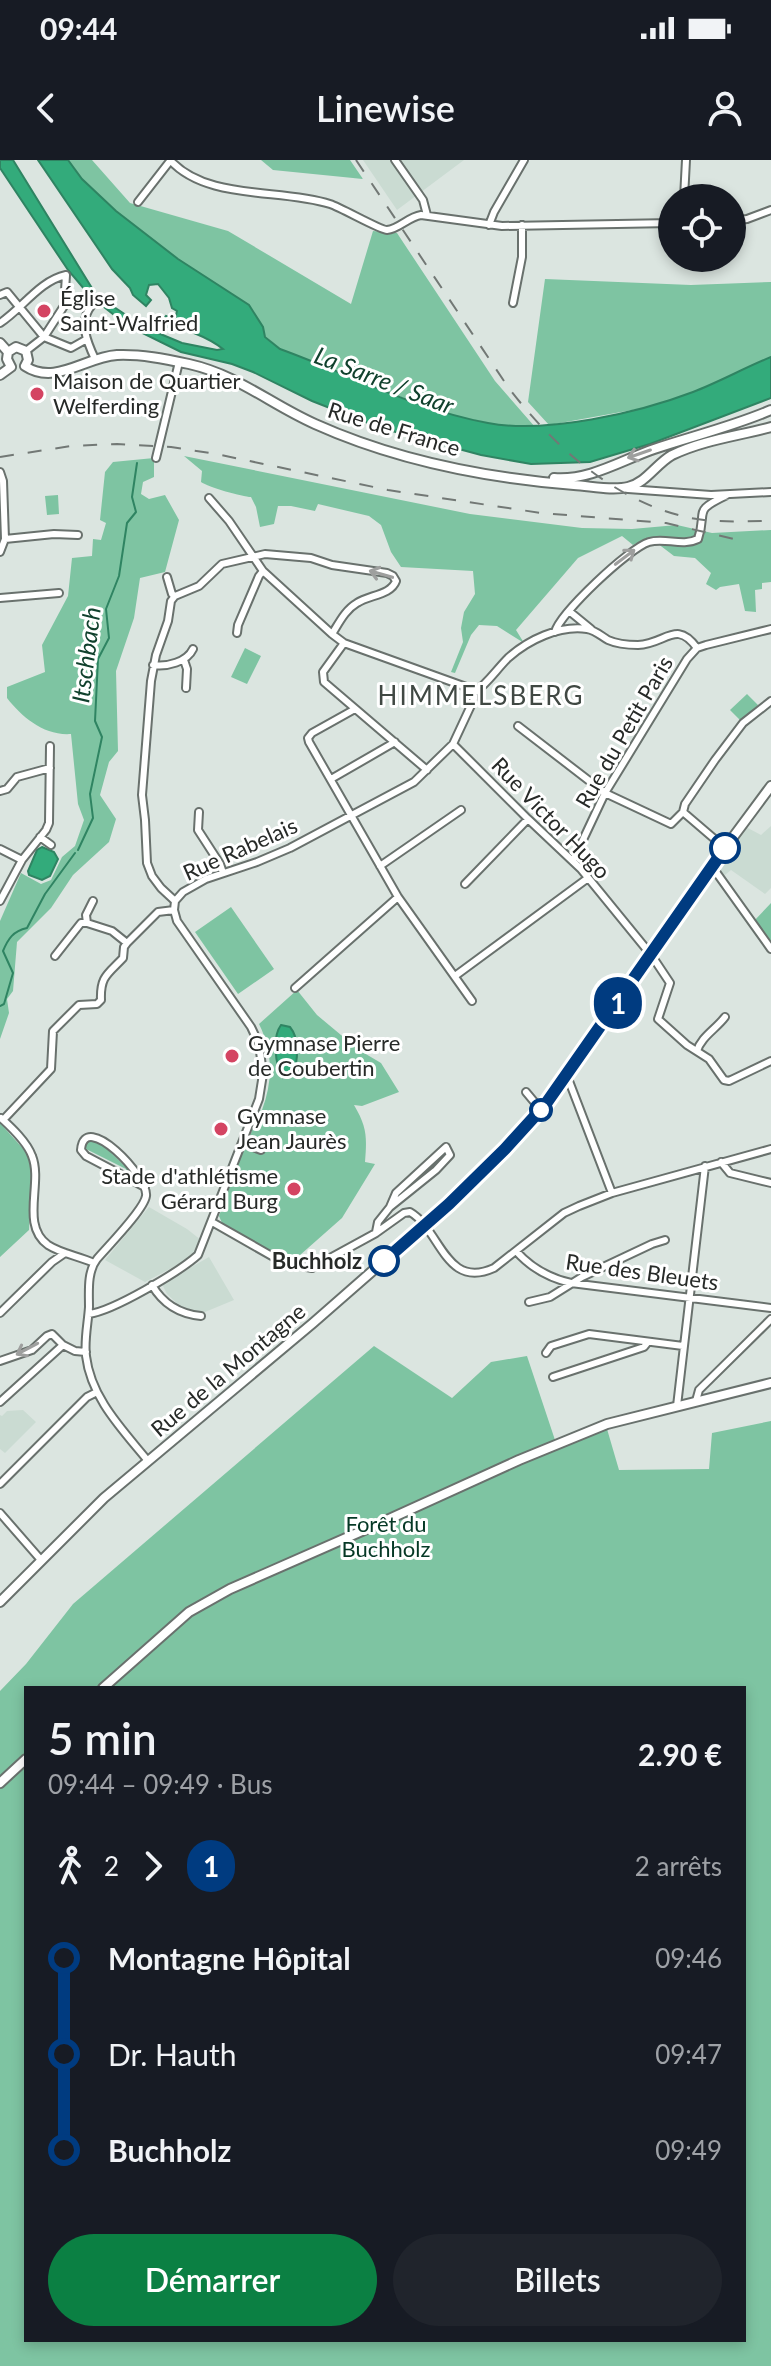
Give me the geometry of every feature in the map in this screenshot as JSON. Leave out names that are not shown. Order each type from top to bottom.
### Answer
[{"type":"main road","points":[[0,343],[8,352],[11,367],[18,369],[25,366],[28,360],[26,351],[16,347],[8,352]]},
{"type":"main road","name":"Rue de France","points":[[25,366],[35,373],[48,374],[117,355],[143,355],[179,362],[231,377],[308,421],[351,438],[430,461],[547,483],[612,488]]},
{"type":"main road","points":[[0,375],[11,367]]},
{"type":"main road","points":[[560,479],[590,474],[625,459],[769,411]]},
{"type":"main road","points":[[478,472],[609,484],[631,482],[670,451],[769,411]]},
{"type":"main road","points":[[612,488],[634,486],[673,455],[771,427]]},
{"type":"main road","name":"Rue de la Montagne","points":[[0,1602],[104,1498],[313,1323],[424,1226],[505,1149],[541,1110],[771,786]]},
{"type":"main road","points":[[105,1686],[189,1612],[230,1589],[553,1445],[615,1421],[771,1381]]},
{"type":"main road","points":[[0,1783],[24,1761]]},
{"type":"street","points":[[138,202],[170,160],[188,174],[218,187],[315,200],[353,214],[377,228],[390,229],[413,216],[427,215],[489,225],[658,223]]},
{"type":"street","points":[[395,160],[426,205],[427,215]]},
{"type":"street","points":[[489,225],[524,160]]},
{"type":"street","points":[[685,184],[686,160]]},
{"type":"street","points":[[746,219],[771,210]]},
{"type":"street","points":[[513,303],[522,257],[522,225]]},
{"type":"street","points":[[0,323],[42,286],[66,275],[64,306],[44,337],[26,351]]},
{"type":"street","points":[[0,295],[7,292],[18,310],[44,337],[71,348],[87,339]]},
{"type":"street","points":[[92,305],[85,313],[84,322],[95,359]]},
{"type":"street","points":[[156,458],[179,362]]},
{"type":"street","points":[[651,471],[651,484],[661,491]]},
{"type":"street","points":[[0,472],[5,539],[0,552]]},
{"type":"street","name":"Rue de France","points":[[612,488],[727,495],[771,492]]},
{"type":"street","points":[[555,632],[556,626],[569,611],[622,557],[646,543],[690,543],[698,539],[703,510],[727,495]]},
{"type":"street","points":[[209,498],[249,548],[263,571],[344,643],[456,683],[474,693],[508,658],[530,642],[573,628],[591,629]]},
{"type":"street","points":[[5,539],[78,535]]},
{"type":"street","points":[[175,901],[152,876],[147,863],[142,781],[153,665],[168,621],[171,601],[175,596],[192,591],[222,564],[265,554],[311,558],[393,576],[396,581],[391,590],[354,604],[332,634]]},
{"type":"street","points":[[237,633],[263,571]]},
{"type":"street","points":[[167,577],[175,596]]},
{"type":"street","points":[[0,598],[59,593]]},
{"type":"street","points":[[569,611],[591,629],[619,644],[638,645],[676,632],[683,633],[697,648]]},
{"type":"street","points":[[573,628],[578,618]]},
{"type":"street","name":"Rue du Petit Paris","points":[[573,861],[605,793],[687,659],[697,648],[771,629]]},
{"type":"street","points":[[344,643],[322,677],[324,682],[427,770]]},
{"type":"street","points":[[153,665],[162,666],[184,660],[193,649]]},
{"type":"street","points":[[184,660],[186,688]]},
{"type":"street","name":"Rue Rabelais","points":[[1,1119],[51,1069],[53,1031],[79,1005],[97,1004],[101,1000],[100,986],[123,958],[124,947],[158,912],[174,910],[175,901],[183,892],[223,873],[257,862],[351,817],[414,782],[453,744],[474,693]]},
{"type":"street","points":[[518,726],[605,793],[671,824],[683,812],[692,793],[743,723],[771,701]]},
{"type":"street","points":[[355,709],[308,738],[398,897],[472,1001]]},
{"type":"street","points":[[331,779],[395,742]]},
{"type":"street","name":"Rue Victor Hugo","points":[[453,744],[573,861],[652,956],[670,983],[658,1019],[672,1034],[697,1051]]},
{"type":"street","points":[[0,901],[22,860],[49,823],[50,746]]},
{"type":"street","points":[[0,791],[7,789],[17,777],[50,768]]},
{"type":"street","points":[[380,866],[461,810]]},
{"type":"street","points":[[199,812],[198,830],[223,873]]},
{"type":"street","points":[[683,812],[725,848]]},
{"type":"street","points":[[465,884],[528,819]]},
{"type":"street","points":[[40,837],[51,845]]},
{"type":"street","points":[[0,849],[22,860]]},
{"type":"street","points":[[711,869],[771,949]]},
{"type":"street","points":[[455,976],[588,878]]},
{"type":"street","points":[[295,988],[398,897]]},
{"type":"street","points":[[87,923],[86,915],[93,901]]},
{"type":"street","points":[[89,1314],[99,1313],[152,1285],[198,1255],[261,1089],[263,1074],[259,1044],[251,1027],[177,921],[174,910]]},
{"type":"street","points":[[55,956],[81,923],[112,931],[127,943]]},
{"type":"street","points":[[725,1017],[701,1041],[697,1051],[709,1059],[724,1080],[729,1081],[771,1061]]},
{"type":"street","points":[[565,1077],[612,1193]]},
{"type":"street","points":[[526,1092],[541,1110]]},
{"type":"street","points":[[1,1119],[33,1157],[36,1227],[47,1244],[94,1263]]},
{"type":"street","points":[[145,1187],[86,1156],[81,1150],[82,1142],[93,1135],[101,1139],[132,1167],[145,1187],[146,1194],[140,1209],[94,1263],[90,1275],[86,1352],[91,1381],[97,1392],[148,1461]]},
{"type":"street","points":[[243,1143],[261,1150]]},
{"type":"street","points":[[376,1233],[378,1222],[390,1207],[450,1155],[446,1147],[396,1193],[390,1207]]},
{"type":"street","points":[[212,1222],[284,1263],[304,1269],[312,1268],[410,1212],[420,1219],[462,1271],[485,1272],[564,1213],[612,1193],[771,1149]]},
{"type":"street","points":[[721,1162],[730,1173],[771,1183]]},
{"type":"street","points":[[677,1403],[705,1166]]},
{"type":"street","points":[[529,1302],[550,1297],[571,1283],[665,1240]]},
{"type":"street","name":"Rue des Bleuets","points":[[516,1251],[535,1269],[557,1280],[771,1308]]},
{"type":"street","points":[[0,1313],[65,1253]]},
{"type":"street","points":[[152,1285],[158,1296],[184,1314],[201,1316]]},
{"type":"street","points":[[696,1398],[699,1390],[771,1319]]},
{"type":"street","points":[[0,1361],[32,1350],[52,1334],[63,1345],[86,1352]]},
{"type":"street","points":[[546,1353],[551,1346],[589,1334],[683,1346]]},
{"type":"street","points":[[553,1377],[644,1347],[648,1342]]},
{"type":"street","points":[[0,1402],[63,1345]]},
{"type":"street","points":[[708,1396],[713,1377]]},
{"type":"street","points":[[0,1484],[87,1397],[97,1392]]},
{"type":"street","points":[[0,1513],[41,1560]]},
{"type":"shaded area","points":[[0,160],[13,160],[95,293],[135,321],[182,343],[223,349],[195,334],[165,327],[166,316],[175,319],[177,311],[158,284],[149,285],[146,295],[151,300],[146,306],[133,295],[38,160],[68,160],[82,179],[116,211],[178,259],[249,305],[263,327],[265,337],[280,349],[435,409],[511,426],[591,420],[671,400],[771,357],[771,398],[650,444],[590,462],[531,464],[481,455],[381,428],[312,401],[232,364],[181,352],[128,326],[90,296],[68,270],[0,168]]},
{"type":"shaded area","points":[[363,160],[464,160],[397,210]]},
{"type":"shaded area","points":[[771,826],[771,888],[765,894],[731,870],[725,875],[717,868],[746,827],[761,835]]},
{"type":"shaded area","points":[[42,847],[54,852],[58,859],[50,876],[42,880],[29,875],[28,871],[37,850]]},
{"type":"shaded area","points":[[281,1025],[290,1027],[297,1050],[293,1075],[283,1078],[276,1051],[276,1037]]},
{"type":"shaded area","points":[[149,1207],[201,1240],[194,1253],[183,1262],[145,1282],[105,1260]]},
{"type":"shaded area","points":[[209,1257],[234,1300],[205,1312],[185,1311],[167,1294],[162,1284]]},
{"type":"shaded area","points":[[23,1410],[36,1422],[5,1453],[0,1449],[0,1415],[7,1411]]},
{"type":"green space","points":[[68,160],[92,160],[130,203],[228,231],[351,304],[373,231],[397,233],[495,381],[535,427],[510,427],[460,417],[280,349],[178,259],[116,211],[82,179]]},
{"type":"green space","points":[[261,160],[350,160],[363,179],[273,170]]},
{"type":"green space","points":[[545,279],[691,285],[771,282],[771,357],[695,392],[649,407],[549,425],[528,402]]},
{"type":"green space","points":[[184,456],[470,514],[582,528],[632,529],[677,525],[712,533],[771,530],[771,582],[762,583],[762,589],[755,590],[756,612],[745,611],[739,584],[716,590],[706,584],[711,573],[695,558],[674,556],[649,537],[633,545],[622,536],[578,558],[516,630],[524,643],[497,626],[479,625],[471,635],[455,673],[451,672],[463,642],[461,628],[464,612],[475,594],[473,571],[401,567],[391,552],[381,525],[369,516],[318,504],[315,511],[278,506],[274,524],[260,527],[251,497],[201,482],[202,471]]},
{"type":"green space","points":[[154,458],[154,477],[143,482],[141,494],[149,499],[165,495],[179,520],[165,572],[140,578],[134,618],[116,671],[118,751],[109,762],[100,795],[116,819],[109,842],[73,875],[51,908],[17,942],[13,991],[7,999],[9,1013],[0,1039],[0,921],[21,873],[41,884],[51,880],[62,857],[75,846],[84,820],[78,804],[71,734],[52,732],[27,718],[7,698],[7,687],[45,672],[42,645],[68,596],[72,558],[92,556],[93,539],[101,540],[106,523],[100,520],[105,472],[113,462]]},
{"type":"green space","points":[[58,495],[59,514],[47,515],[45,496]]},
{"type":"green space","points":[[245,648],[261,656],[247,684],[231,677]]},
{"type":"green space","points":[[747,694],[758,705],[741,721],[730,710]]},
{"type":"green space","points":[[771,903],[771,944],[754,921]]},
{"type":"green space","points":[[231,907],[274,969],[238,994],[195,932]]},
{"type":"green space","name":"Stade d'athlétisme Gérard Burg","points":[[297,990],[317,1015],[359,1050],[381,1063],[399,1092],[362,1106],[354,1105],[365,1132],[365,1162],[375,1164],[342,1218],[291,1263],[222,1223],[219,1216],[268,1088],[269,1056],[259,1024]]},
{"type":"green space","points":[[0,1123],[27,1153],[32,1172],[29,1230],[0,1257]]},
{"type":"green space","points":[[97,1139],[135,1176],[134,1178],[125,1173],[126,1169],[86,1149],[85,1143]]},
{"type":"green space","name":"Forêt du Buchholz","points":[[374,1346],[452,1398],[491,1362],[527,1356],[558,1449],[607,1429],[619,1470],[709,1469],[712,1433],[771,1421],[771,2366],[0,2366],[0,1691],[26,1664],[73,1604]]},
{"type":"waterway","name":"Itschbach","points":[[78,850],[93,818],[90,794],[102,737],[95,721],[98,659],[109,638],[106,609],[119,576],[127,523],[136,512],[132,497],[137,463]]},
{"type":"waterway","name":"Itschbach","points":[[0,1006],[4,1004],[13,973],[3,951],[15,933],[27,928],[45,894],[75,853]]},
{"type":"railway","points":[[356,160],[508,387],[566,450],[612,486],[663,510],[711,521],[771,521]]},
{"type":"railway","points":[[0,457],[71,446],[117,444],[171,447],[388,490],[541,513],[666,523],[738,540]]},
{"type":"bus line","name":"1","points":[[384,1261],[449,1204],[545,1105],[725,848]]},
{"type":"place","name":"Église Saint-Walfried","points":[[44,311]]},
{"type":"place","name":"Maison de Quartier Welferding","points":[[37,394]]},
{"type":"place","name":"Gymnase Pierre de Coubertin","points":[[232,1056]]},
{"type":"place","name":"Gymnase Jean Jaurès","points":[[221,1129]]},
{"type":"place","name":"Stade d'athlétisme Gérard Burg","points":[[294,1189]]},
{"type":"place","name":"Buchholz","points":[[384,1261]]},
{"type":"district","name":"HIMMELSBERG","points":[[481,696]]},
{"type":"water label","name":"La Sarre / Saar","points":[[384,381]]}]
